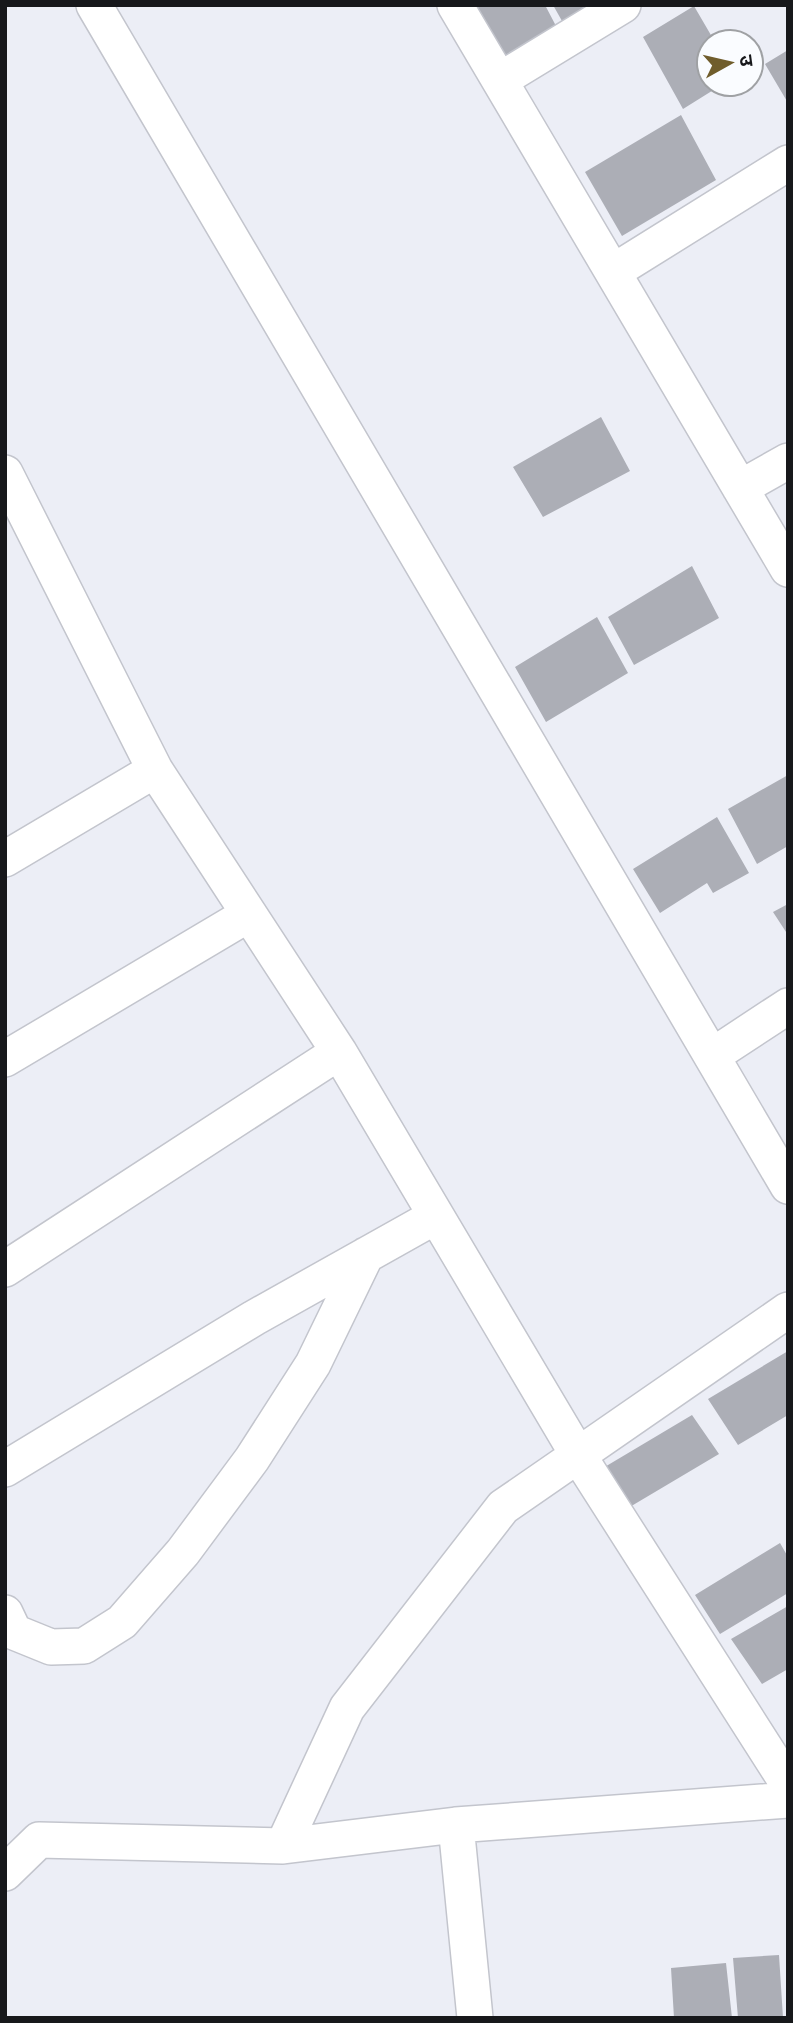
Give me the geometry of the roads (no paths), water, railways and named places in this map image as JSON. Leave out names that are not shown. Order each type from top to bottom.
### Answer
[{"type":"street","points":[[94,5],[788,1186]]},
{"type":"street","points":[[455,5],[788,569]]},
{"type":"street","points":[[499,80],[623,5]]},
{"type":"street","points":[[613,272],[788,163]]},
{"type":"street","points":[[740,488],[788,461]]},
{"type":"street","points":[[5,472],[155,770],[339,1052],[578,1455],[788,1784]]},
{"type":"street","points":[[5,859],[155,770]]},
{"type":"street","points":[[5,1059],[249,914]]},
{"type":"street","points":[[712,1056],[788,1006]]},
{"type":"street","points":[[5,1269],[339,1052]]},
{"type":"street","points":[[5,1469],[254,1318],[436,1216]]},
{"type":"street","points":[[5,1613],[14,1632],[51,1647],[84,1646],[122,1622],[183,1552],[252,1459],[313,1364],[366,1255]]},
{"type":"street","points":[[283,1846],[347,1708],[503,1507],[788,1310]]},
{"type":"street","points":[[5,1873],[39,1840],[283,1846],[456,1825],[788,1800]]},
{"type":"street","points":[[456,1825],[475,2018]]}]
